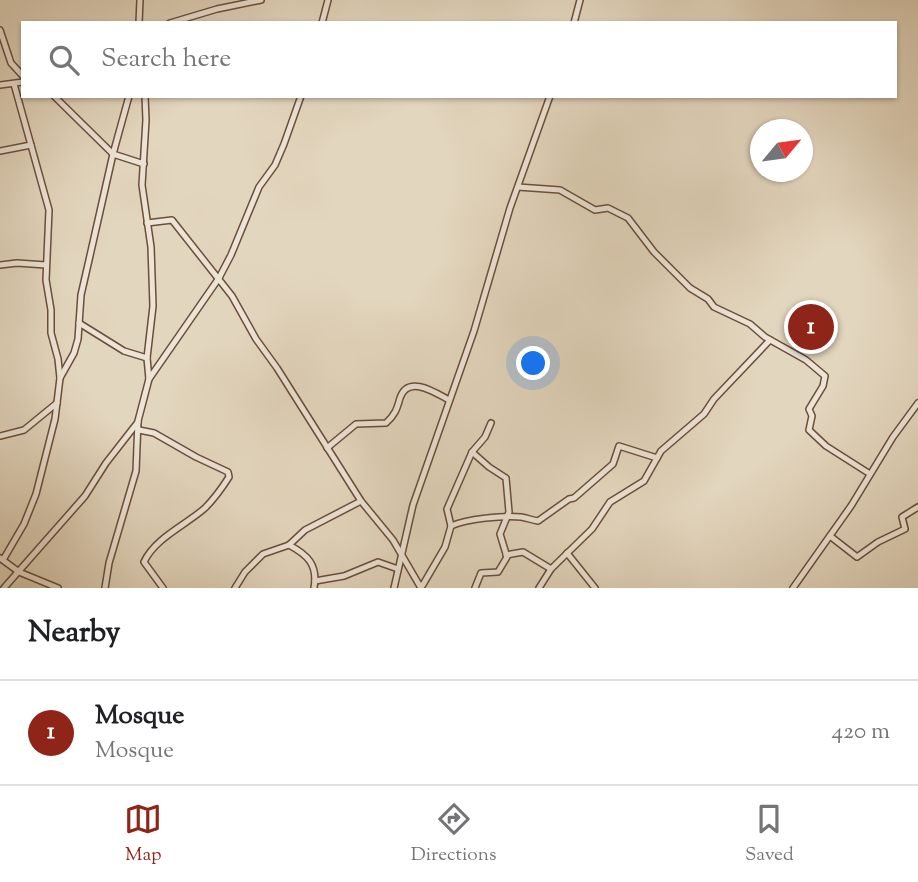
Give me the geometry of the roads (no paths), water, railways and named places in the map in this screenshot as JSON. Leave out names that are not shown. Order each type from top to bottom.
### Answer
[{"type":"street","points":[[139,21],[140,0]]},
{"type":"street","points":[[177,21],[216,9],[261,0]]},
{"type":"street","points":[[323,21],[328,0]]},
{"type":"street","points":[[575,21],[580,0]]},
{"type":"street","points":[[0,30],[11,63],[21,74]]},
{"type":"street","points":[[0,85],[21,82]]},
{"type":"street","points":[[14,84],[50,218],[46,233],[46,265],[51,333],[60,378],[58,403],[36,494],[24,524],[2,559],[19,572],[58,588]]},
{"type":"street","points":[[56,98],[113,154],[144,163]]},
{"type":"street","points":[[60,378],[74,353],[78,339],[81,295],[128,98]]},
{"type":"street","points":[[104,588],[136,471],[138,421],[149,379],[148,358],[153,306],[151,247],[142,186],[145,98]]},
{"type":"street","points":[[149,379],[219,278],[260,187],[275,164],[300,98]]},
{"type":"street","points":[[394,588],[413,505],[474,331],[518,187],[549,98]]},
{"type":"street","points":[[0,151],[31,145]]},
{"type":"street","points":[[518,187],[560,190],[595,210],[608,208],[628,218],[654,252],[690,288],[708,299],[714,307],[750,324],[770,340],[806,360],[825,376],[823,386],[809,409],[813,416],[809,430],[827,446],[870,474]]},
{"type":"street","points":[[147,223],[172,220],[219,278],[361,501],[401,552],[421,588],[443,553],[452,526],[447,511],[472,452],[485,437],[491,422]]},
{"type":"street","points":[[0,265],[46,265]]},
{"type":"street","points":[[79,323],[113,345],[148,358]]},
{"type":"street","points":[[539,588],[551,569],[592,529],[610,502],[644,481],[661,451],[704,414],[714,399],[770,340]]},
{"type":"street","points":[[327,448],[356,424],[376,424],[390,420],[395,415],[403,392],[410,387],[420,385],[449,400]]},
{"type":"street","points":[[1,435],[24,430],[58,403]]},
{"type":"street","points":[[793,588],[918,403]]},
{"type":"street","points":[[5,588],[85,496],[138,421]]},
{"type":"street","points":[[139,430],[154,433],[228,472],[229,477],[207,506],[162,540],[146,557],[144,562],[163,588]]},
{"type":"street","points":[[452,526],[474,519],[481,521],[508,517],[538,520],[574,498],[613,464],[619,446],[657,458]]},
{"type":"street","points":[[472,452],[506,478],[509,508],[500,534],[506,555],[499,571],[481,573],[475,588]]},
{"type":"street","points":[[234,588],[263,554],[289,545],[305,530],[361,501]]},
{"type":"street","points":[[830,536],[857,557],[878,542],[905,529],[902,517],[918,507]]},
{"type":"street","points":[[289,545],[310,558],[315,584],[378,562],[398,569]]},
{"type":"street","points":[[506,555],[523,552],[551,569]]},
{"type":"street","points":[[567,553],[595,588]]},
{"type":"street","points":[[799,588],[814,558]]},
{"type":"place","name":"Mosque","points":[[811,327]]}]
